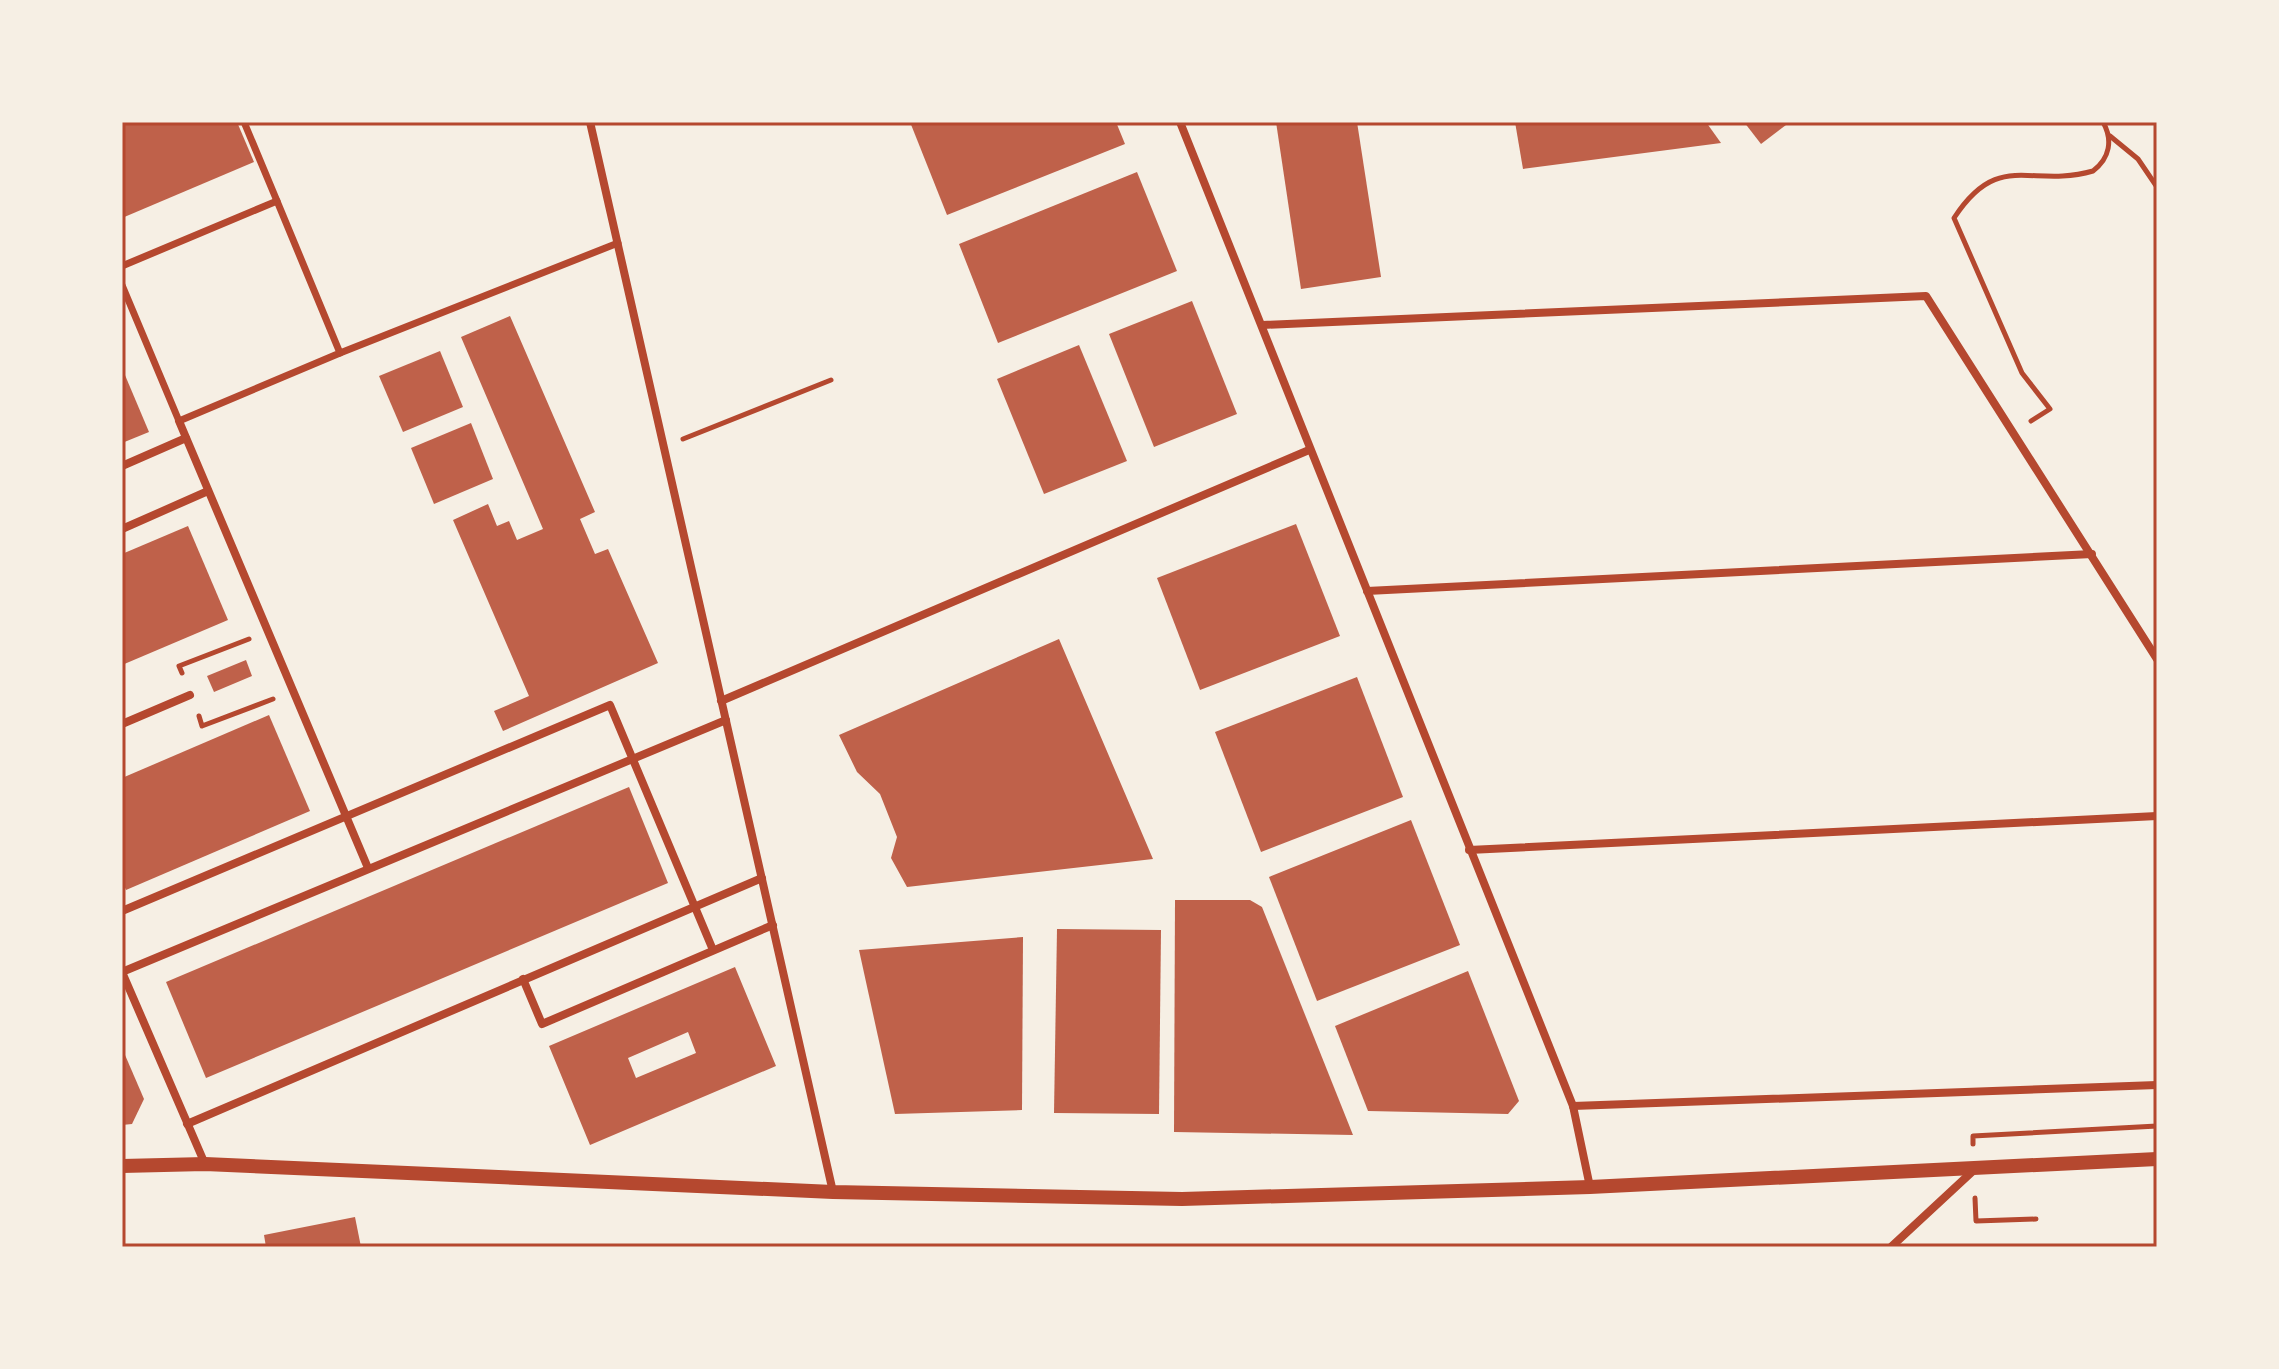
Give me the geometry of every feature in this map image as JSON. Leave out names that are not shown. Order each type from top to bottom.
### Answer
[{"type":"street","points":[[244,122],[340,353]]},
{"type":"street","points":[[590,122],[833,1192]]},
{"type":"street","points":[[1180,122],[1573,1106],[1590,1187]]},
{"type":"street","points":[[122,266],[277,201]]},
{"type":"street","points":[[179,421],[340,353],[618,243]]},
{"type":"street","points":[[122,285],[368,868]]},
{"type":"street","points":[[1263,325],[1926,296],[2157,659]]},
{"type":"street","points":[[122,466],[186,438]]},
{"type":"street","points":[[721,701],[1309,450]]},
{"type":"street","points":[[122,529],[208,491]]},
{"type":"street","points":[[1367,591],[2092,554]]},
{"type":"street","points":[[122,724],[190,695]]},
{"type":"street","points":[[122,911],[610,705],[713,950]]},
{"type":"street","points":[[205,1164],[122,972],[726,720]]},
{"type":"street","points":[[1469,850],[2157,816]]},
{"type":"street","points":[[187,1124],[762,878]]},
{"type":"street","points":[[523,979],[542,1024],[773,925]]},
{"type":"street","points":[[1573,1106],[2157,1085]]},
{"type":"street","points":[[122,1166],[205,1164],[833,1192],[1182,1199],[1590,1187],[2157,1159]]},
{"type":"street","points":[[1891,1247],[1974,1170]]},
{"type":"path","points":[[2103,122],[2110,136],[2138,159],[2157,187]]},
{"type":"path","points":[[2014,432],[2050,409],[2022,373],[1954,218],[1969,195],[1982,183],[1998,177],[2092,171],[2107,153],[2110,136]]},
{"type":"path","points":[[664,447],[831,380]]},
{"type":"path","points":[[268,632],[179,666],[202,726],[293,691]]},
{"type":"building","points":[[122,122],[237,122],[254,162],[122,218]]},
{"type":"building","points":[[910,122],[1116,122],[1125,144],[947,215]]},
{"type":"building","points":[[1276,122],[1357,122],[1381,277],[1301,289]]},
{"type":"building","points":[[1515,122],[1706,122],[1721,143],[1523,169]]},
{"type":"building","points":[[1744,122],[1790,122],[1761,144]]},
{"type":"building","points":[[1137,172],[1177,271],[998,343],[959,244]]},
{"type":"building","points":[[1192,301],[1237,414],[1154,447],[1109,334]]},
{"type":"building","points":[[510,316],[595,512],[580,519],[595,554],[608,549],[658,663],[503,731],[494,711],[529,696],[453,520],[488,504],[497,526],[509,521],[517,540],[543,529],[461,337]]},
{"type":"building","points":[[1079,345],[1127,461],[1044,494],[997,379]]},
{"type":"building","points":[[440,351],[463,407],[403,432],[379,376]]},
{"type":"building","points":[[122,368],[149,432],[122,443]]},
{"type":"building","points":[[471,423],[493,479],[434,504],[411,448]]},
{"type":"building","points":[[1296,524],[1340,636],[1200,690],[1157,578]]},
{"type":"building","points":[[188,526],[228,620],[122,665],[122,554]]},
{"type":"building","points":[[1059,639],[1153,859],[907,887],[891,858],[897,837],[880,794],[857,772],[839,735]]},
{"type":"building","points":[[246,660],[252,676],[214,692],[207,676]]},
{"type":"building","points":[[1357,677],[1403,797],[1261,852],[1215,732]]},
{"type":"building","points":[[269,715],[310,811],[126,890],[122,881],[122,778]]},
{"type":"building","points":[[629,787],[668,883],[206,1078],[166,982]]},
{"type":"building","points":[[1411,820],[1460,945],[1317,1001],[1269,877]]},
{"type":"building","points":[[1175,900],[1250,900],[1262,907],[1353,1135],[1174,1132]]},
{"type":"building","points":[[1057,929],[1161,930],[1159,1114],[1054,1113]]},
{"type":"building","points":[[1023,937],[1022,1110],[895,1114],[859,950]]},
{"type":"building","points":[[735,967],[776,1066],[590,1145],[549,1046]],"holes":[[[688,1032],[696,1053],[636,1078],[628,1058]]]},
{"type":"building","points":[[1468,971],[1519,1101],[1508,1114],[1368,1111],[1335,1026]]},
{"type":"building","points":[[122,1048],[144,1099],[132,1124],[122,1125]]},
{"type":"building","points":[[355,1217],[361,1247],[266,1247],[264,1235]]}]
